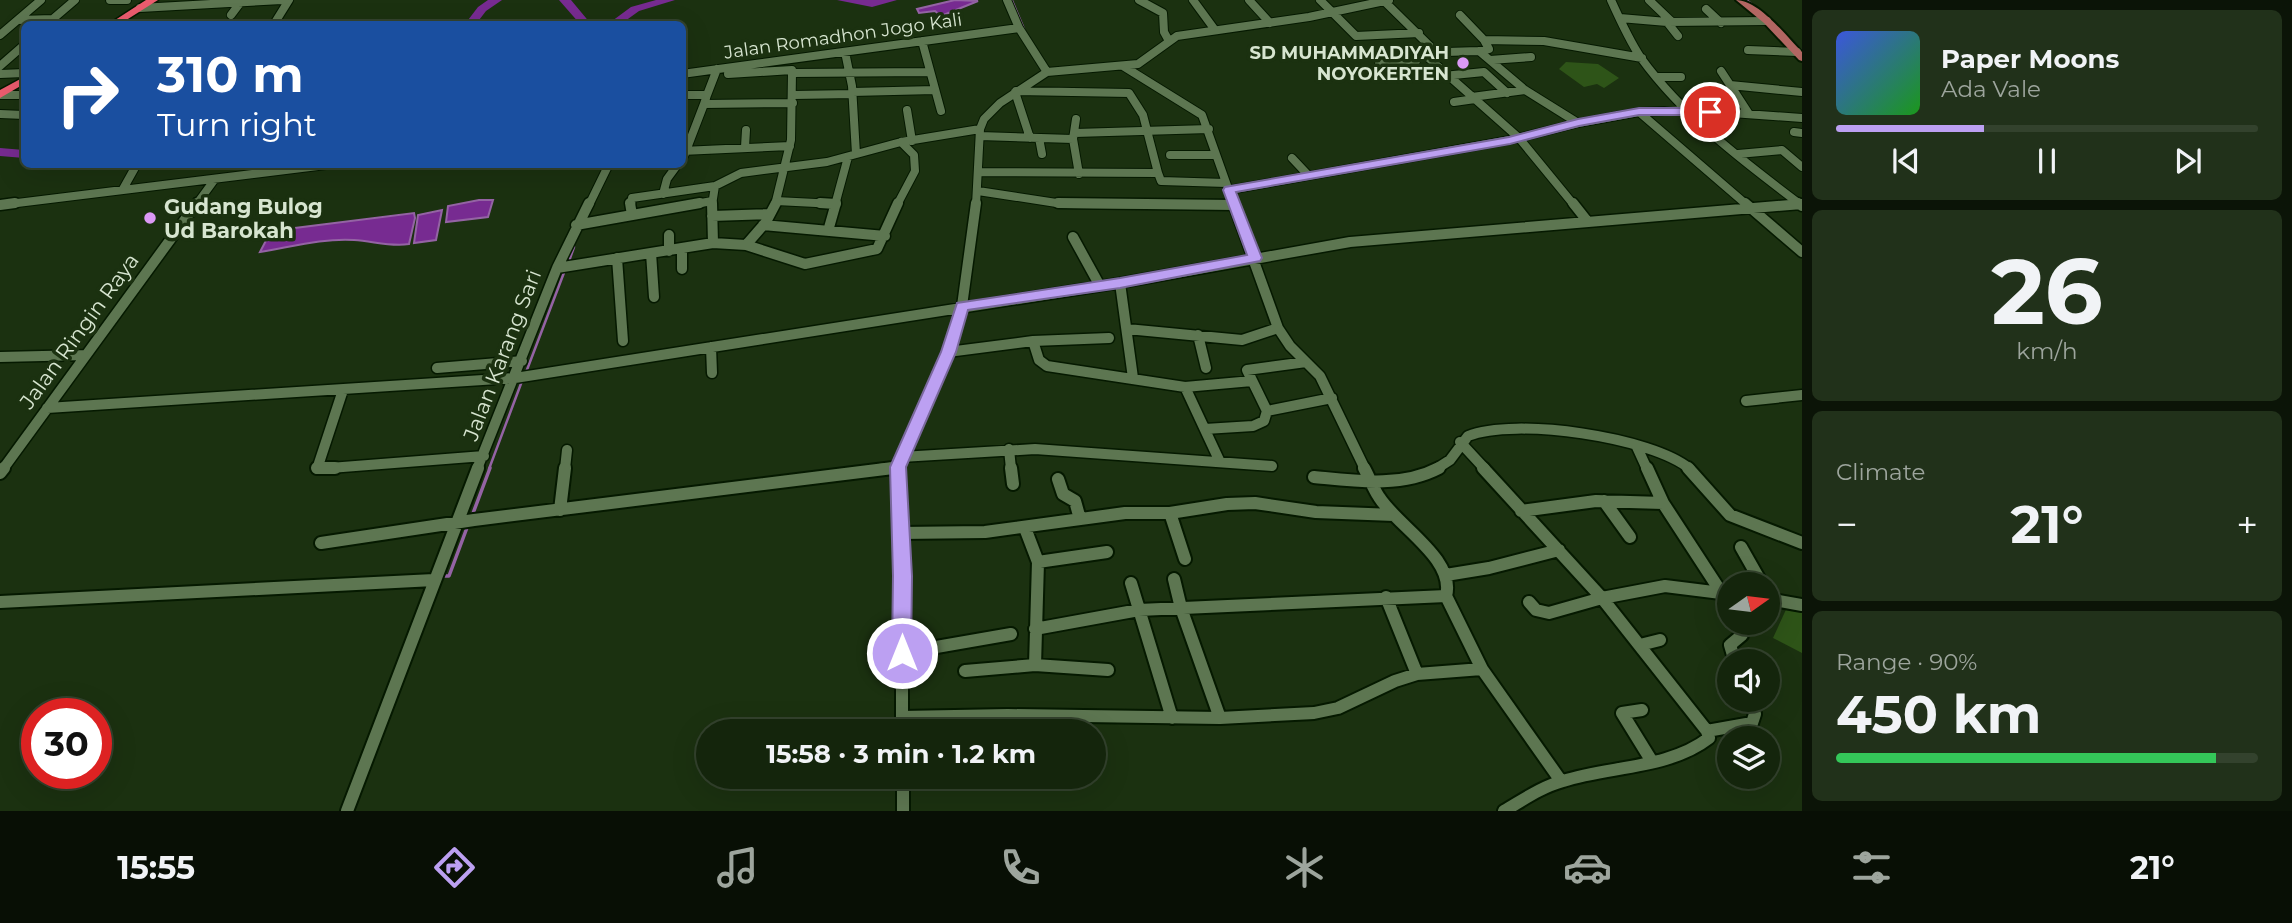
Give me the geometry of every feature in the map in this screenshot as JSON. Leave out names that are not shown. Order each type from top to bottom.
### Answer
[{"type":"highway","points":[[119,21],[153,0]]},
{"type":"highway","points":[[0,95],[21,82]]},
{"type":"main road","points":[[1740,0],[1800,55]]},
{"type":"street","points":[[0,35],[41,0]]},
{"type":"street","points":[[51,21],[75,0]]},
{"type":"street","points":[[110,0],[127,0]]},
{"type":"street","points":[[140,8],[282,0]]},
{"type":"street","points":[[276,21],[289,0]]},
{"type":"street","points":[[1007,0],[1021,31],[1048,72]]},
{"type":"street","points":[[1139,0],[1163,12],[1167,19],[1164,32],[1169,41]]},
{"type":"street","points":[[1193,0],[1215,30]]},
{"type":"street","points":[[1249,0],[1270,23]]},
{"type":"street","points":[[1320,0],[1351,26],[1359,37],[1419,33]]},
{"type":"street","points":[[1611,0],[1642,58],[1653,66],[1657,77],[1738,154],[1801,205]]},
{"type":"street","points":[[1649,0],[1678,36]]},
{"type":"street","points":[[1138,69],[1177,36],[1270,23],[1386,1],[1438,54]]},
{"type":"street","points":[[231,15],[240,3]]},
{"type":"street","points":[[1706,9],[1721,23]]},
{"type":"street","points":[[1379,63],[1489,49],[1485,40],[1460,15]]},
{"type":"street","points":[[1620,18],[1669,22],[1767,22]]},
{"type":"street","points":[[18,20],[34,21]]},
{"type":"street","name":"Jalan Romadhon Jogo Kali","points":[[686,74],[793,65],[845,54],[1021,31]]},
{"type":"street","points":[[1485,40],[1546,42],[1642,58]]},
{"type":"street","points":[[923,44],[941,111]]},
{"type":"street","points":[[0,66],[21,48]]},
{"type":"street","points":[[1748,50],[1800,55]]},
{"type":"street","points":[[1479,51],[1525,90],[1578,123]]},
{"type":"street","points":[[828,231],[852,155],[853,93],[845,54]]},
{"type":"street","points":[[1380,54],[1427,57],[1518,138],[1588,222]]},
{"type":"street","points":[[1490,60],[1531,57]]},
{"type":"street","points":[[746,246],[770,214],[788,166],[794,99],[793,65],[850,73],[929,72]]},
{"type":"street","points":[[902,719],[899,462],[948,352],[962,306],[978,191],[980,133],[989,113],[1048,72],[1070,68],[1123,66],[1138,69],[1198,110],[1209,129],[1215,155],[1255,258],[1278,328],[1320,376],[1370,482],[1394,516],[1438,561],[1449,585],[1446,596],[1482,669],[1561,781]]},
{"type":"street","points":[[1721,71],[1749,114]]},
{"type":"street","points":[[686,148],[716,72]]},
{"type":"street","points":[[1423,78],[1484,72],[1507,93]]},
{"type":"street","points":[[0,74],[21,74]]},
{"type":"street","points":[[1657,77],[1681,77]]},
{"type":"street","points":[[1730,85],[1802,92]]},
{"type":"street","points":[[686,96],[705,99],[794,99],[853,93],[935,90]]},
{"type":"street","points":[[1454,102],[1525,90]]},
{"type":"street","points":[[1016,92],[1129,93],[1143,115],[1161,181],[1228,186],[1308,175],[1518,138],[1639,111],[1690,110],[1802,118]]},
{"type":"street","points":[[1016,92],[1042,154]]},
{"type":"street","points":[[0,95],[21,94]]},
{"type":"street","points":[[907,110],[912,141]]},
{"type":"street","points":[[1639,111],[1802,252]]},
{"type":"street","points":[[0,114],[21,115]]},
{"type":"street","points":[[1076,119],[1074,136],[1079,174]]},
{"type":"street","points":[[632,215],[631,199],[715,186],[741,173],[852,155],[901,142],[980,133],[1035,138],[1209,129]]},
{"type":"street","points":[[745,148],[746,130]]},
{"type":"street","points":[[564,267],[713,243],[746,246],[805,264],[872,251],[877,249],[885,236],[915,171],[914,155],[901,142]]},
{"type":"street","points":[[686,153],[790,146]]},
{"type":"street","points":[[1738,154],[1782,150],[1802,167]]},
{"type":"street","points":[[1170,155],[1215,155]]},
{"type":"street","points":[[1292,158],[1308,175]]},
{"type":"street","points":[[1118,161],[1122,174]]},
{"type":"street","points":[[123,190],[135,168]]},
{"type":"street","points":[[0,205],[302,168]]},
{"type":"street","name":"Jalan Karang Sari","points":[[347,811],[434,579],[464,522],[484,456],[564,267],[576,225],[607,168]]},
{"type":"street","points":[[663,194],[667,179],[675,168]]},
{"type":"street","points":[[978,172],[1158,173]]},
{"type":"street","points":[[1048,173],[1050,186]]},
{"type":"street","name":"Jalan Ringin Raya","points":[[0,472],[215,179]]},
{"type":"street","points":[[713,243],[712,201],[715,186]]},
{"type":"street","points":[[978,191],[1063,204],[1234,205]]},
{"type":"street","points":[[576,225],[712,201]]},
{"type":"street","points":[[776,201],[836,204]]},
{"type":"street","points":[[47,408],[343,390],[552,373],[1120,283],[1350,242],[1801,205]]},
{"type":"street","points":[[712,216],[770,214]]},
{"type":"street","points":[[763,225],[885,236]]},
{"type":"street","points":[[668,251],[669,235]]},
{"type":"street","points":[[1073,237],[1100,286]]},
{"type":"street","points":[[682,248],[682,269]]},
{"type":"street","points":[[651,253],[654,297]]},
{"type":"street","points":[[617,258],[623,341]]},
{"type":"street","points":[[1120,283],[1133,378]]},
{"type":"street","points":[[1127,329],[1242,340],[1278,328]]},
{"type":"street","points":[[1198,335],[1206,368]]},
{"type":"street","points":[[948,352],[1033,341],[1109,338]]},
{"type":"street","points":[[1033,341],[1039,360],[1047,366],[1185,387],[1252,381]]},
{"type":"street","points":[[711,347],[712,373]]},
{"type":"street","points":[[0,357],[86,355]]},
{"type":"street","points":[[437,368],[522,361]]},
{"type":"street","points":[[1205,429],[1260,424],[1266,419],[1267,411],[1247,370],[1306,362]]},
{"type":"street","points":[[1185,387],[1220,462]]},
{"type":"street","points":[[343,390],[317,469],[484,456]]},
{"type":"street","points":[[1746,401],[1802,395]]},
{"type":"street","points":[[1267,411],[1332,398]]},
{"type":"street","points":[[1314,477],[1370,482],[1413,477],[1438,468],[1457,455],[1460,442],[1471,434],[1547,430],[1592,434],[1670,457],[1688,467],[1730,515],[1802,543]]},
{"type":"street","points":[[1460,442],[1602,598],[1707,731],[1709,738],[1704,744],[1669,757],[1561,781],[1504,811]]},
{"type":"street","points":[[1636,445],[1663,503],[1717,582]]},
{"type":"street","points":[[1009,449],[1013,484]]},
{"type":"street","points":[[321,542],[1009,449],[1272,466]]},
{"type":"street","points":[[560,510],[567,450]]},
{"type":"street","points":[[1058,479],[1063,494],[1075,501],[1080,519]]},
{"type":"street","points":[[1521,511],[1604,501],[1663,503]]},
{"type":"street","points":[[1604,501],[1630,537]]},
{"type":"street","points":[[900,533],[985,532],[1125,513],[1170,513],[1227,504],[1255,503],[1316,512],[1394,516]]},
{"type":"street","points":[[1170,513],[1185,559]]},
{"type":"street","points":[[1025,528],[1038,562],[1035,665]]},
{"type":"street","points":[[1741,547],[1755,572]]},
{"type":"street","points":[[1446,575],[1476,572],[1515,559],[1559,550]]},
{"type":"street","points":[[1038,562],[1107,552]]},
{"type":"street","points":[[0,602],[434,579]]},
{"type":"street","points":[[1174,579],[1181,608],[1220,718]]},
{"type":"street","points":[[1131,583],[1172,718]]},
{"type":"street","points":[[1529,602],[1536,610],[1549,613],[1602,598],[1665,586],[1717,594]]},
{"type":"street","points":[[1035,629],[1139,610],[1446,596]]},
{"type":"street","points":[[1386,597],[1417,674]]},
{"type":"street","points":[[1780,600],[1802,605]]},
{"type":"street","points":[[902,653],[1011,634]]},
{"type":"street","points":[[1731,649],[1730,645],[1742,635]]},
{"type":"street","points":[[1640,645],[1660,640]]},
{"type":"street","points":[[965,671],[1035,665],[1108,670]]},
{"type":"street","points":[[961,719],[1008,715],[1220,718],[1314,713],[1338,708],[1395,681],[1417,674],[1482,669]]},
{"type":"street","points":[[1642,710],[1622,713],[1651,760]]},
{"type":"street","points":[[1707,731],[1752,723],[1754,712]]},
{"type":"street","points":[[903,789],[903,811]]},
{"type":"green space","points":[[1566,62],[1598,64],[1619,78],[1604,88],[1597,84],[1584,87],[1559,69]]},
{"type":"green space","points":[[1789,603],[1802,605],[1802,653],[1773,638],[1774,635],[1780,635],[1780,623]]},
{"type":"shaded area","points":[[955,0],[978,1],[941,16],[935,11],[919,13],[917,9]]},
{"type":"shaded area","points":[[493,200],[488,217],[446,222],[448,206]]},
{"type":"shaded area","points":[[442,210],[436,240],[414,243],[418,215]]},
{"type":"shaded area","points":[[414,213],[409,244],[331,240],[260,252],[271,231]]},
{"type":"waterway","points":[[472,21],[482,9],[496,0]]},
{"type":"waterway","points":[[565,0],[583,21]]},
{"type":"waterway","points":[[618,21],[635,9],[669,0]]},
{"type":"waterway","points":[[843,0],[872,4],[891,0]]},
{"type":"waterway","points":[[1012,0],[1025,31]]},
{"type":"waterway","points":[[1748,1],[1768,17]]},
{"type":"waterway","points":[[1780,28],[1802,51]]},
{"type":"waterway","points":[[0,152],[21,154]]},
{"type":"waterway","points":[[568,264],[574,247]]},
{"type":"waterway","points":[[525,375],[565,270]]},
{"type":"waterway","points":[[489,469],[522,381]]},
{"type":"waterway","points":[[472,516],[490,468]]},
{"type":"waterway","points":[[443,576],[449,576],[468,525]]},
{"type":"place","name":"SD MUHAMMADIYAH NOYOKERTEN","points":[[1463,63]]},
{"type":"place","name":"Gudang Bulog Ud Barokah","points":[[150,218]]},
{"type":"route","points":[[902,653],[898,467],[948,352],[962,306],[1120,283],[1255,258],[1229,190],[1510,141],[1578,123],[1639,111],[1710,112]]}]
